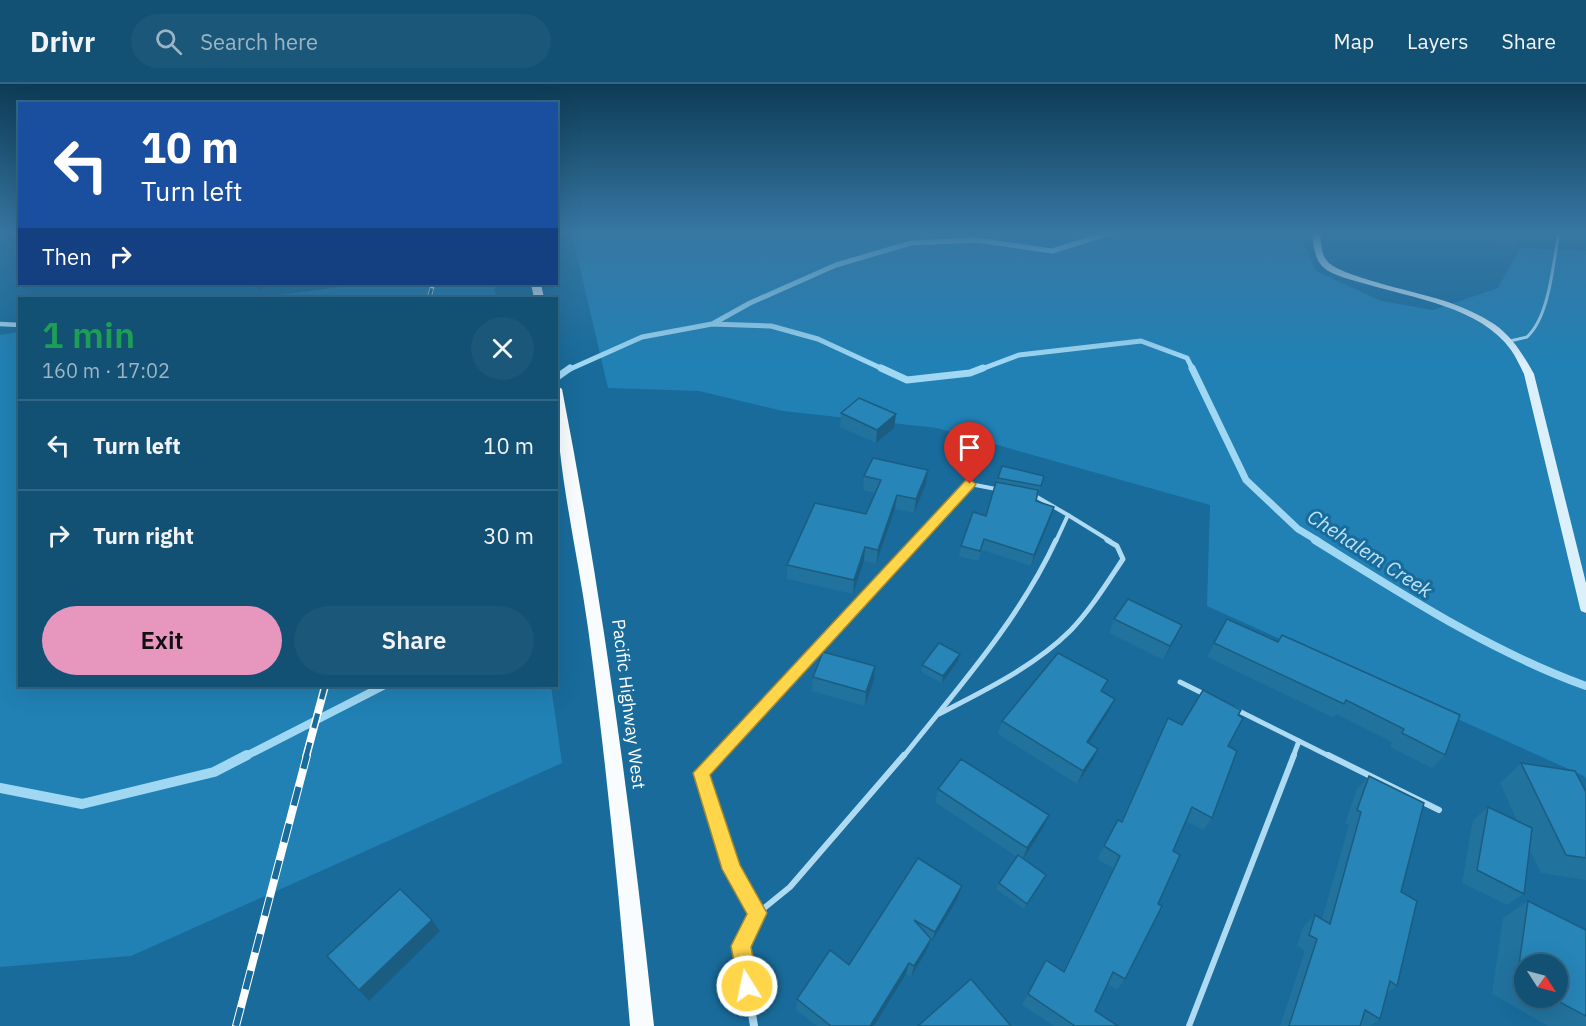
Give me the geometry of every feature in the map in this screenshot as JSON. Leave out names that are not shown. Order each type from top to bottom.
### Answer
[{"type":"main road","name":"Pacific Highway West","points":[[558,399],[582,518],[608,709],[627,863],[642,1026]]},
{"type":"street","points":[[1358,276],[1466,312],[1497,330],[1510,341],[1522,357],[1529,374],[1586,608]]},
{"type":"street","points":[[0,324],[18,325]]},
{"type":"street","points":[[754,1026],[741,946],[758,913]]},
{"type":"lane","points":[[1510,341],[1524,339],[1531,334],[1543,306],[1549,276]]},
{"type":"lane","points":[[936,716],[1001,680],[1060,640],[1089,611],[1124,559],[1118,546],[1068,515],[1037,497],[970,484],[701,773],[732,869],[758,913],[798,878],[874,793],[996,640],[1042,571],[1068,515]]},
{"type":"lane","points":[[1180,682],[1209,696]]},
{"type":"lane","points":[[1229,706],[1439,810]]},
{"type":"lane","points":[[1189,1026],[1299,741]]},
{"type":"shaded area","points":[[582,276],[1327,276],[1381,301],[1433,310],[1498,288],[1505,276],[1586,276],[1586,779],[1584,776],[1207,606],[1210,505],[937,428],[783,411],[699,391],[608,388]]},
{"type":"shaded area","points":[[355,285],[494,285],[496,297],[264,297]]},
{"type":"shaded area","points":[[18,332],[18,687],[551,687],[562,763],[131,956],[0,967],[0,335]]},
{"type":"building","points":[[859,398],[896,414],[877,430],[841,413]]},
{"type":"building","points":[[873,458],[928,470],[916,499],[897,495],[878,550],[865,547],[854,580],[787,565],[815,503],[866,514],[881,480],[864,476]]},
{"type":"building","points":[[1002,466],[1044,476],[1041,486],[998,478]]},
{"type":"building","points":[[996,482],[1038,490],[1036,501],[1054,507],[1034,555],[984,539],[980,551],[961,546],[973,512],[986,516]]},
{"type":"building","points":[[1128,599],[1182,625],[1170,646],[1114,619]]},
{"type":"building","points":[[1227,619],[1278,642],[1282,635],[1460,715],[1445,755],[1402,733],[1404,729],[1346,700],[1344,704],[1214,643]]},
{"type":"building","points":[[939,643],[960,654],[943,676],[922,665]]},
{"type":"building","points":[[823,652],[875,666],[866,692],[813,677]]},
{"type":"building","points":[[1058,653],[1108,680],[1101,691],[1115,699],[1087,742],[1098,749],[1083,771],[1002,721]]},
{"type":"building","points":[[1203,690],[1241,710],[1238,715],[1243,718],[1228,746],[1237,751],[1212,818],[1192,807],[1173,851],[1180,855],[1158,904],[1162,906],[1125,979],[1113,972],[1095,1011],[1118,1026],[1075,1026],[1028,994],[1046,960],[1064,972],[1120,856],[1104,846],[1118,820],[1122,822],[1168,718],[1182,725]]},
{"type":"building","points":[[961,759],[1049,815],[1027,848],[938,789]]},
{"type":"building","points":[[1521,763],[1575,771],[1586,792],[1586,858],[1566,855]]},
{"type":"building","points":[[1369,776],[1424,803],[1401,892],[1417,901],[1397,986],[1390,981],[1380,1019],[1365,1010],[1360,1026],[1289,1026],[1317,939],[1309,935],[1315,915],[1330,924],[1361,812],[1357,810]]},
{"type":"building","points":[[1488,807],[1532,828],[1524,894],[1477,870]]},
{"type":"building","points":[[1018,855],[1046,875],[1027,904],[999,883]]},
{"type":"building","points":[[918,858],[962,886],[935,932],[914,920],[931,939],[914,966],[909,963],[870,1026],[831,1026],[797,999],[830,950],[849,965]]},
{"type":"building","points":[[400,889],[432,920],[359,990],[327,956]]},
{"type":"building","points":[[1528,901],[1586,930],[1586,1016],[1568,1006],[1568,954],[1521,954]]},
{"type":"building","points":[[971,979],[1011,1026],[918,1026]]},
{"type":"waterway","points":[[714,323],[750,303],[811,276]]},
{"type":"waterway","name":"Chehalem Creek","points":[[568,370],[642,337],[712,324],[771,326],[818,339],[885,370]]},
{"type":"waterway","name":"Chehalem Creek","points":[[979,370],[1019,355],[1141,341],[1187,358],[1192,368]]},
{"type":"waterway","name":"Chehalem Creek","points":[[558,377],[570,368]]},
{"type":"waterway","name":"Chehalem Creek","points":[[881,368],[907,380],[970,373],[983,368]]},
{"type":"waterway","name":"Chehalem Creek","points":[[1192,368],[1246,480],[1298,529],[1318,541]]},
{"type":"waterway","name":"Chehalem Creek","points":[[1315,540],[1413,601],[1481,639],[1550,672],[1586,686]]},
{"type":"waterway","name":"Chehalem Creek","points":[[244,757],[381,687]]},
{"type":"waterway","name":"Chehalem Creek","points":[[0,788],[82,804],[214,772],[247,755]]},
{"type":"railway","points":[[429,297],[433,285]]},
{"type":"railway","points":[[306,757],[325,687]]},
{"type":"railway","points":[[236,1026],[307,755]]},
{"type":"route","points":[[747,986],[741,946],[758,913],[732,869],[701,773],[970,484]]}]
